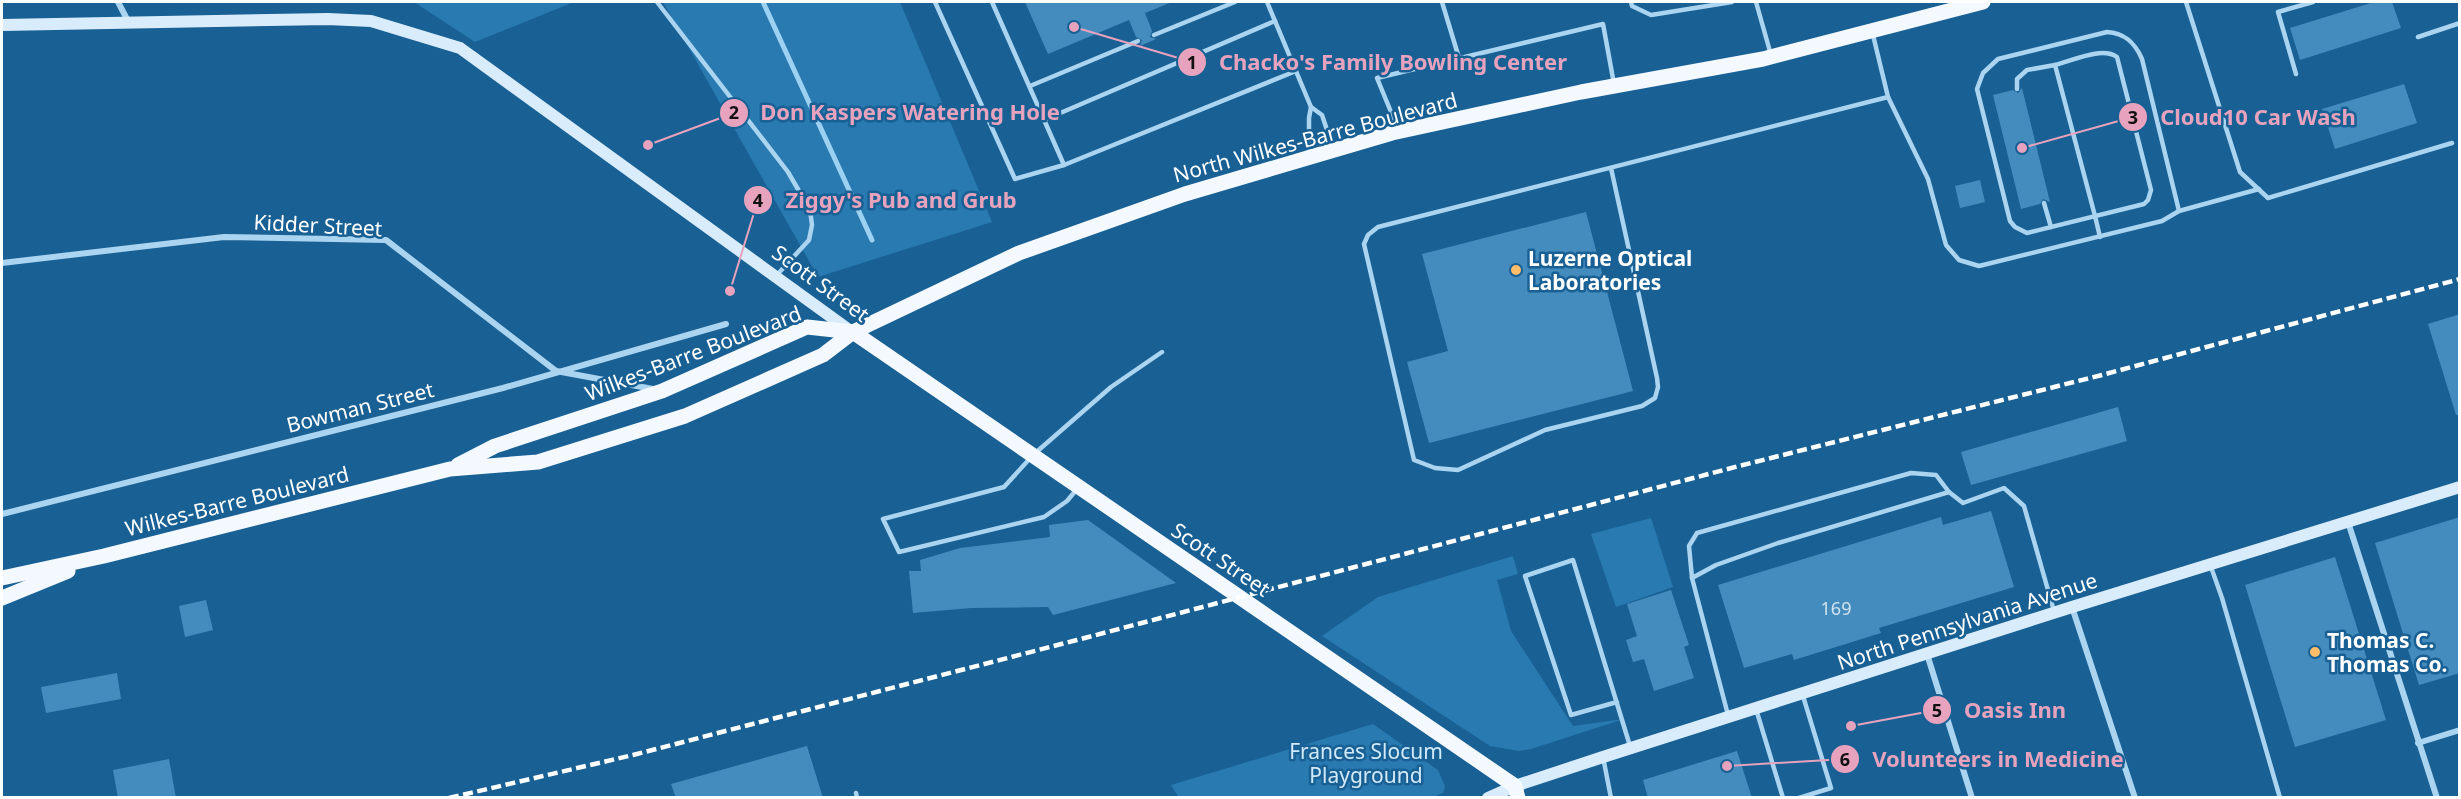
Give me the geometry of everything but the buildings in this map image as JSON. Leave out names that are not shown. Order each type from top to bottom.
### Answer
[{"type":"main road","name":"North Wilkes-Barre Boulevard","points":[[853,332],[1019,253],[1185,194],[1334,150],[1399,132],[1614,86],[1772,57],[1983,2]]},
{"type":"main road","name":"Scott Street","points":[[2,25],[128,21],[328,19],[371,21],[460,48],[853,332],[1516,792]]},
{"type":"main road","name":"Wilkes-Barre Boulevard","points":[[450,469],[495,446],[662,391],[807,327],[853,332]]},
{"type":"main road","name":"Wilkes-Barre Boulevard","points":[[2,578],[105,556],[450,469],[538,462],[685,416],[823,355],[853,332]]},
{"type":"main road","name":"North Pennsylvania Avenue","points":[[1488,798],[1516,792],[1630,748],[2072,607],[2460,487]]},
{"type":"main road","name":"Wilkes-Barre Boulevard","points":[[2,598],[105,556]]},
{"type":"street","points":[[118,2],[128,21]]},
{"type":"street","name":"Kidder Street","points":[[2,262],[224,237],[386,240],[556,371],[662,391]]},
{"type":"street","name":"Bowman Street","points":[[2,514],[503,388],[726,324]]},
{"type":"street","points":[[2348,522],[2437,798]]},
{"type":"street","points":[[2072,607],[2135,798]]},
{"type":"street","points":[[1927,654],[1972,798]]},
{"type":"street","points":[[2418,743],[2460,729]]},
{"type":"lane","points":[[657,2],[789,172],[810,210],[812,225],[810,240],[776,276]]},
{"type":"lane","points":[[935,2],[1015,179],[1064,165],[1296,70]]},
{"type":"lane","points":[[992,2],[1064,165]]},
{"type":"lane","points":[[1154,35],[1235,2]]},
{"type":"lane","points":[[1267,2],[1311,107],[1322,116],[1334,150]]},
{"type":"lane","points":[[1442,2],[1459,58]]},
{"type":"lane","points":[[1630,2],[1632,6],[1651,15],[1728,2]]},
{"type":"lane","points":[[1756,2],[1772,57]]},
{"type":"lane","points":[[2186,2],[2240,172],[2268,198],[2452,144]]},
{"type":"lane","points":[[2296,74],[2278,12],[2313,2]]},
{"type":"lane","points":[[1044,120],[1275,21]]},
{"type":"lane","points":[[2418,37],[2460,23]]},
{"type":"lane","points":[[1399,132],[1377,78],[1603,24],[1614,86]]},
{"type":"lane","points":[[1872,32],[1888,97],[1928,179],[1946,245],[1959,260],[1979,266],[1989,265],[2162,221],[2179,211],[2259,189]]},
{"type":"lane","points":[[2018,89],[2018,80],[2028,70],[2103,53],[2117,57],[2150,195],[2144,204],[2027,233],[2015,227],[2010,221],[1977,89],[1979,80],[1990,65],[1998,59],[2107,32],[2125,36],[2138,49],[2179,211]]},
{"type":"lane","points":[[1030,86],[1138,41]]},
{"type":"lane","points":[[2055,64],[2100,237]]},
{"type":"lane","points":[[1611,168],[1657,378],[1658,387],[1655,398],[1642,406],[1545,430],[1458,470],[1436,468],[1414,459],[1364,244],[1368,235],[1378,227],[1888,97]]},
{"type":"lane","points":[[1309,158],[1311,107]]},
{"type":"lane","points":[[2044,203],[2051,226]]},
{"type":"lane","points":[[1078,487],[1067,501],[1044,517],[899,552],[883,519],[1004,487],[1033,455],[1111,387],[1161,352]]},
{"type":"lane","points":[[1729,717],[1692,578],[1689,546],[1697,532],[1911,473],[1936,475],[1949,492],[1963,503],[2004,488],[2024,506],[2054,613]]},
{"type":"lane","points":[[1692,578],[1716,565],[1778,543],[1949,492]]},
{"type":"lane","points":[[1617,702],[1571,714],[1525,576],[1574,560],[1617,702],[1630,748]]},
{"type":"lane","points":[[2210,564],[2280,798]]},
{"type":"lane","points":[[1799,798],[1831,788],[1802,694]]},
{"type":"lane","points":[[1756,709],[1783,798]]},
{"type":"lane","points":[[1603,757],[1611,798]]},
{"type":"green space","points":[[414,2],[574,2],[475,42]]},
{"type":"green space","points":[[663,2],[900,2],[992,222],[818,277]]},
{"type":"green space","points":[[1651,518],[1673,587],[1616,607],[1591,534]]},
{"type":"green space","points":[[1513,556],[1518,574],[1497,580],[1511,631],[1573,726],[1624,719],[1531,749],[1519,751],[1490,746],[1322,636],[1378,597]]},
{"type":"green space","name":"Frances Slocum Playground","points":[[1373,724],[1438,770],[1445,786],[1443,793],[1430,798],[1179,798],[1171,785]]},
{"type":"waterway","points":[[763,2],[872,240]]},
{"type":"railway","points":[[449,798],[633,755],[1739,466],[2102,375],[2460,279]]},
{"type":"place","name":"Chacko's Family Bowling Center","points":[[1074,27]]},
{"type":"place","name":"Don Kaspers Watering Hole","points":[[648,145]]},
{"type":"place","name":"Cloud10 Car Wash","points":[[2022,148]]},
{"type":"place","name":"Luzerne Optical Laboratories","points":[[1516,270]]},
{"type":"place","name":"Ziggy's Pub and Grub","points":[[730,291]]},
{"type":"place","name":"Thomas C. Thomas Co.","points":[[2315,652]]},
{"type":"place","name":"Oasis Inn","points":[[1851,726]]},
{"type":"place","name":"Volunteers in Medicine","points":[[1727,766]]}]
